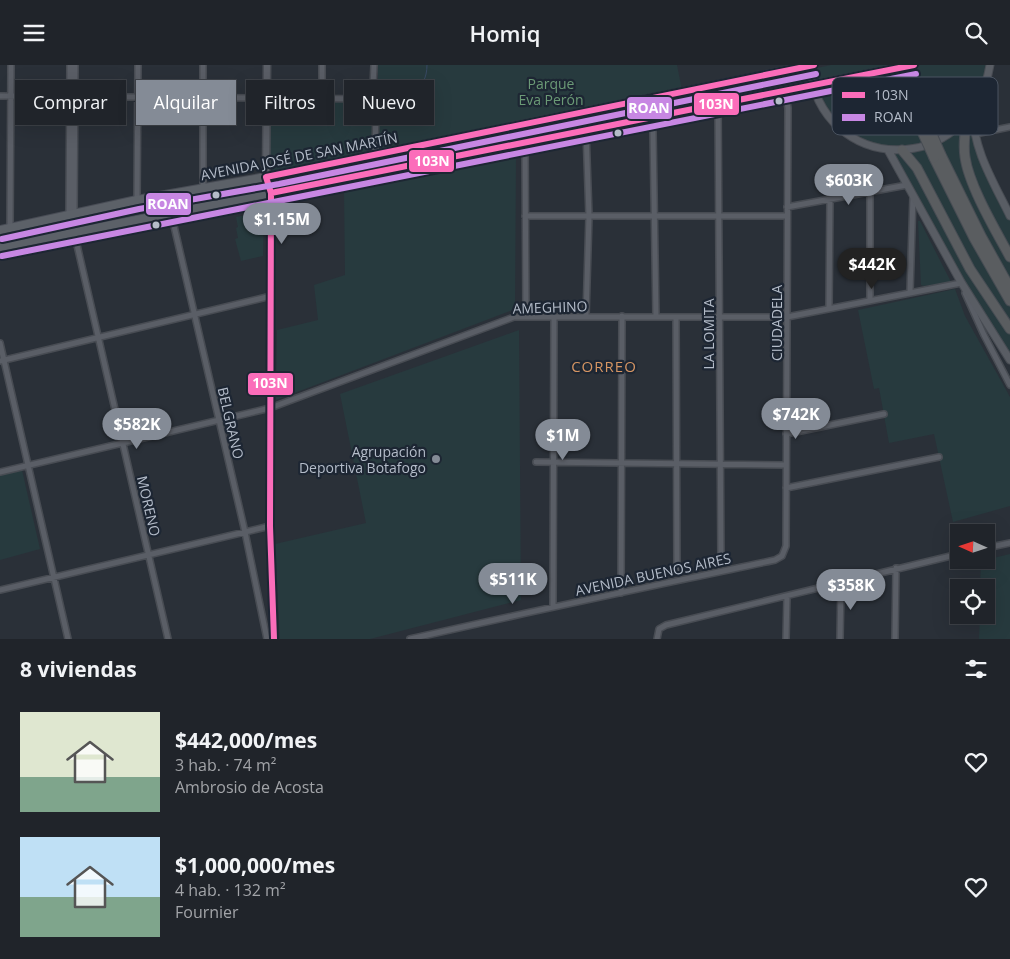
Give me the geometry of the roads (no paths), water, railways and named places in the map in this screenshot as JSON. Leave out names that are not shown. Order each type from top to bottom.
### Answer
[{"type":"highway","points":[[895,65],[900,77]]},
{"type":"highway","points":[[902,65],[907,77]]},
{"type":"highway","points":[[925,135],[1010,288]]},
{"type":"highway","points":[[930,135],[937,156],[974,238],[1010,301]]},
{"type":"highway","points":[[965,135],[964,143],[968,171],[995,230],[1010,257]]},
{"type":"highway","points":[[902,150],[917,168],[970,269],[1010,329]]},
{"type":"main road","points":[[810,65],[812,85],[824,111],[832,119]]},
{"type":"main road","name":"AVENIDA JOSÉ DE SAN MARTÍN","points":[[0,230],[137,200],[266,177],[810,65]]},
{"type":"main road","points":[[853,77],[914,65]]},
{"type":"main road","points":[[0,247],[832,81]]},
{"type":"main road","points":[[851,135],[868,145],[888,150],[902,150],[931,144],[947,135]]},
{"type":"main road","points":[[975,135],[984,162],[1007,204],[1010,216]]},
{"type":"main road","points":[[888,150],[961,282],[1010,360]]},
{"type":"main road","points":[[266,177],[270,193],[271,637]]},
{"type":"street","points":[[10,228],[11,65]]},
{"type":"street","points":[[70,65],[71,80]]},
{"type":"street","points":[[74,80],[75,65]]},
{"type":"street","points":[[138,65],[138,80]]},
{"type":"street","points":[[203,65],[203,80]]},
{"type":"street","points":[[266,65],[266,80]]},
{"type":"street","points":[[322,65],[322,80]]},
{"type":"street","points":[[373,80],[374,65]]},
{"type":"street","name":"CIUDADELA","points":[[782,556],[786,545],[788,108],[785,90]]},
{"type":"street","points":[[0,96],[15,96]]},
{"type":"street","points":[[649,99],[653,133],[656,317]]},
{"type":"street","name":"LA LOMITA","points":[[718,104],[721,563]]},
{"type":"street","points":[[71,215],[72,125]]},
{"type":"street","points":[[137,200],[138,125]]},
{"type":"street","points":[[202,188],[203,125]]},
{"type":"street","points":[[266,125],[266,177]]},
{"type":"street","points":[[375,125],[375,154]]},
{"type":"street","points":[[586,131],[589,216],[586,316]]},
{"type":"street","points":[[525,143],[526,317]]},
{"type":"street","points":[[787,207],[907,185]]},
{"type":"street","points":[[870,192],[870,300]]},
{"type":"street","points":[[910,292],[913,196]]},
{"type":"street","points":[[829,308],[830,199]]},
{"type":"street","name":"BELGRANO","points":[[171,213],[271,637]]},
{"type":"street","points":[[525,216],[787,216]]},
{"type":"street","name":"MORENO","points":[[74,233],[168,639]]},
{"type":"street","points":[[961,282],[984,335],[1010,384]]},
{"type":"street","name":"AMEGHINO","points":[[0,472],[270,408],[514,317],[787,317],[961,282]]},
{"type":"street","points":[[2,360],[271,297]]},
{"type":"street","points":[[553,606],[554,316]]},
{"type":"street","points":[[621,593],[622,317]]},
{"type":"street","points":[[676,317],[677,572]]},
{"type":"street","points":[[0,343],[2,360],[68,639]]},
{"type":"street","points":[[786,434],[884,414]]},
{"type":"street","points":[[786,488],[939,457]]},
{"type":"street","points":[[536,462],[786,465]]},
{"type":"street","points":[[0,590],[270,526]]},
{"type":"street","points":[[995,546],[1010,543]]},
{"type":"street","name":"AVENIDA BUENOS AIRES","points":[[410,639],[782,556]]},
{"type":"street","points":[[657,639],[659,629],[666,625],[950,557]]},
{"type":"street","points":[[895,639],[896,569]]},
{"type":"street","points":[[840,639],[841,584]]},
{"type":"street","points":[[786,596],[786,639]]},
{"type":"waterway","points":[[423,80],[427,65]]},
{"type":"place","name":"Agrupación Deportiva Botafogo","points":[[436,459]]},
{"type":"district","name":"CORREO","points":[[604,366]]},
{"type":"park label","name":"Parque Eva Perón","points":[[551,91]]}]
